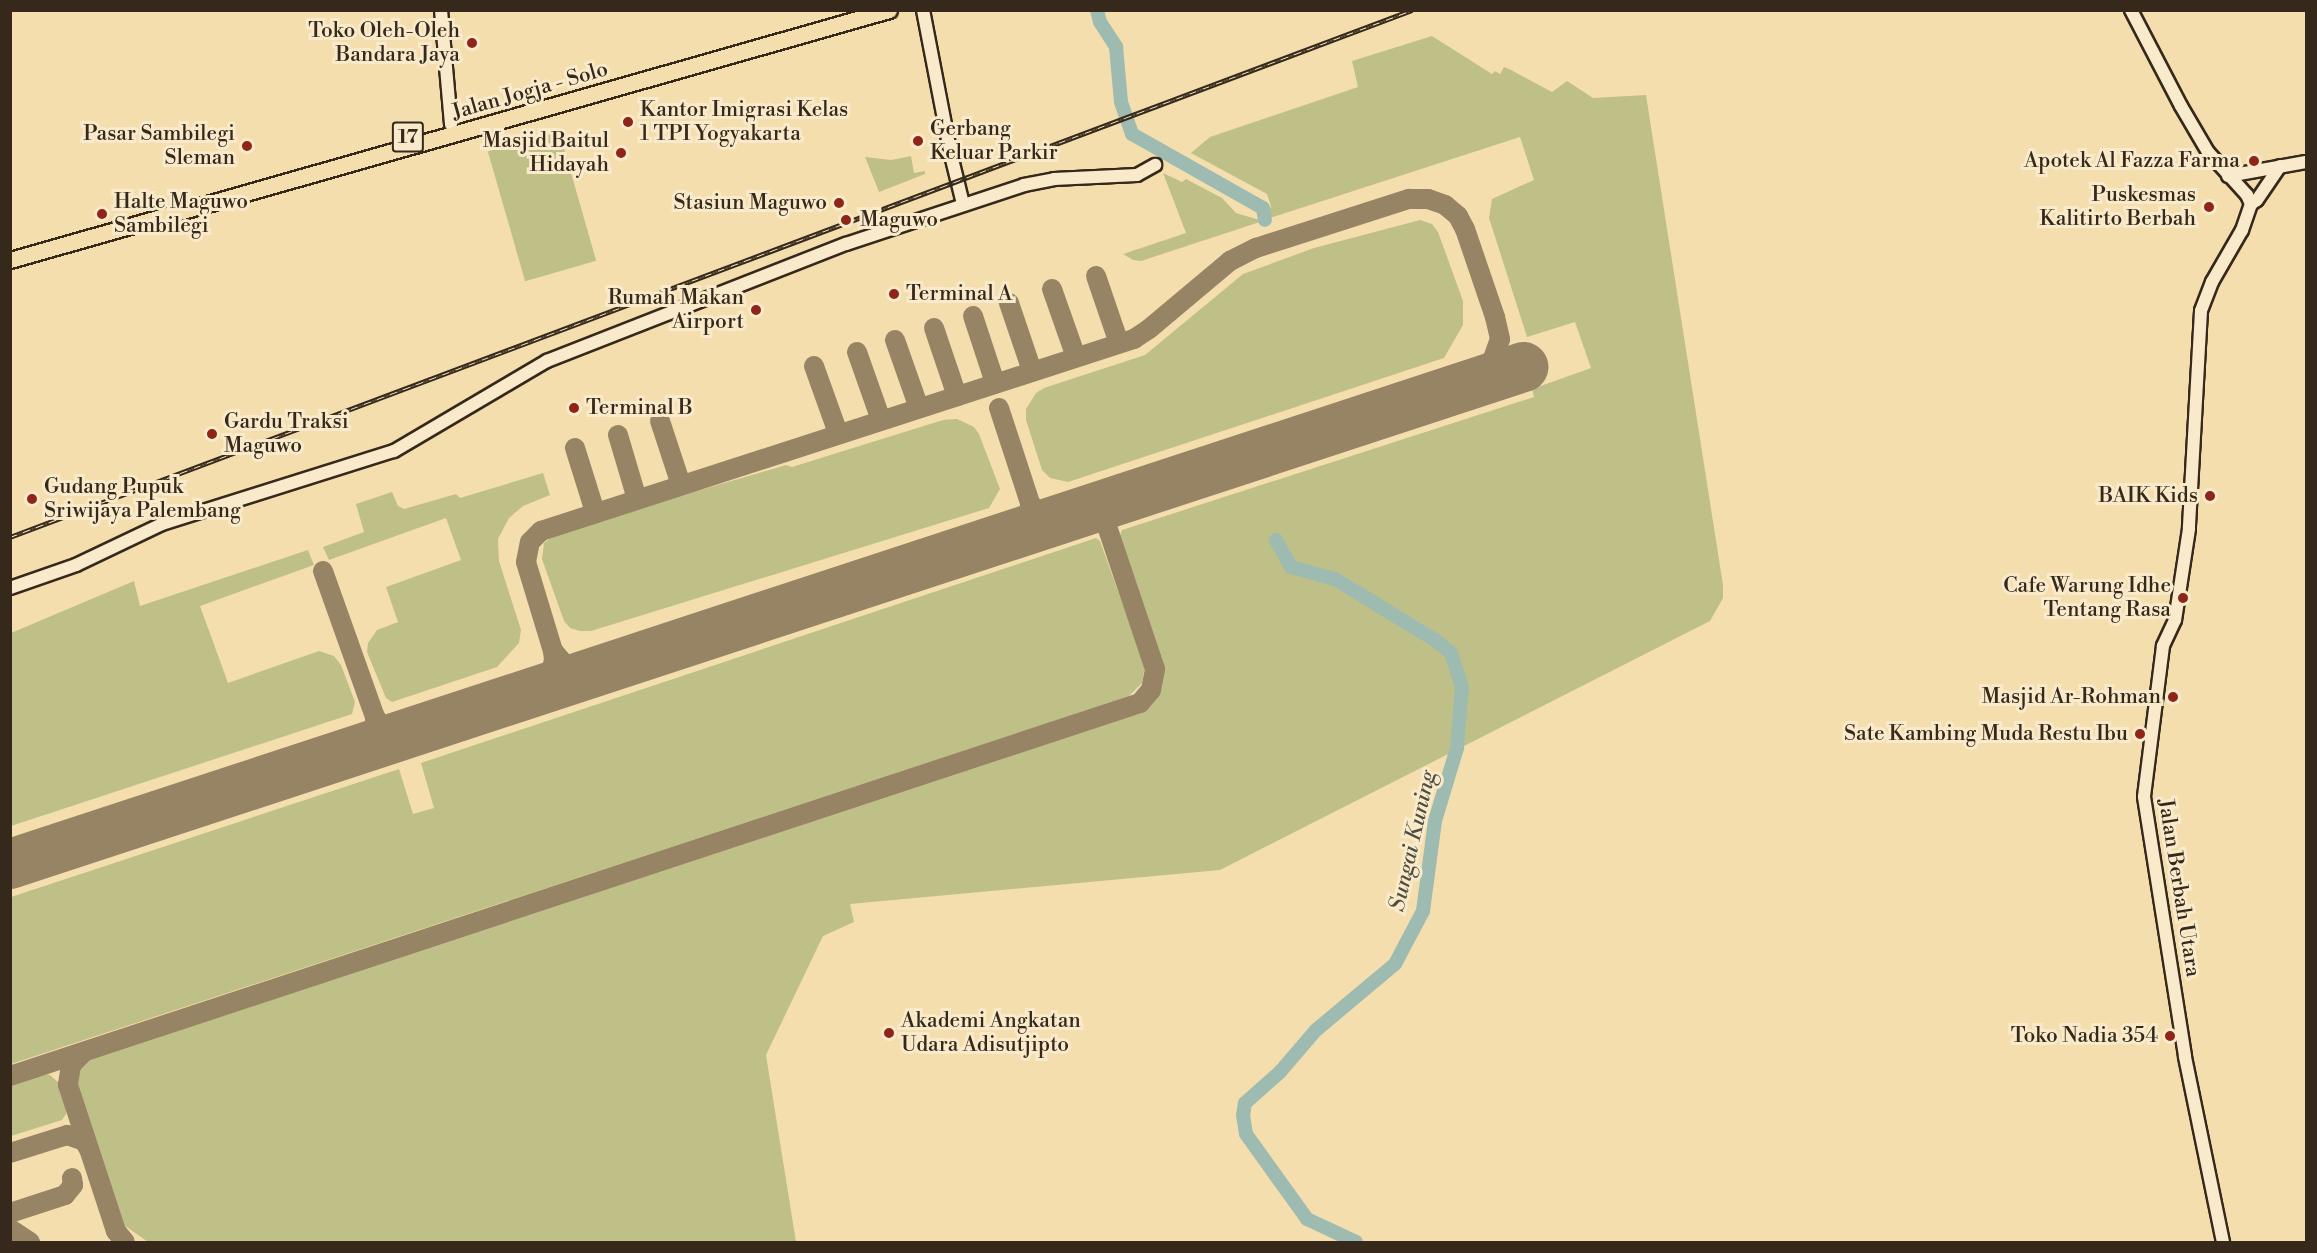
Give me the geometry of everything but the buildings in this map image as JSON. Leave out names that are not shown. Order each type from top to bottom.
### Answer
[{"type":"highway","name":"Jalan Jogja - Solo","points":[[10,250],[852,10]]},
{"type":"highway","name":"Jalan Jogja - Solo","points":[[10,260],[889,10]]},
{"type":"street","points":[[441,10],[451,125]]},
{"type":"street","points":[[925,10],[961,200]]},
{"type":"street","points":[[2131,10],[2182,109],[2208,152],[2247,195],[2251,204]]},
{"type":"street","points":[[2228,176],[2307,162]]},
{"type":"street","points":[[10,588],[66,570],[162,524],[394,451],[547,361],[961,200],[1041,181],[1137,175],[1155,165]]},
{"type":"street","name":"Jalan Berbah Utara","points":[[2223,1242],[2185,1057],[2144,797],[2163,646],[2175,620],[2189,529],[2201,311],[2212,282],[2242,230],[2251,204],[2257,200],[2280,166]]},
{"type":"green space","points":[[1432,36],[1492,74],[1495,71],[1500,74],[1504,67],[1552,92],[1567,81],[1593,98],[1646,95],[1723,585],[1723,598],[1710,621],[1220,870],[850,904],[854,922],[823,936],[766,1055],[796,1242],[148,1242],[121,1223],[74,1078],[82,1061],[90,1056],[1137,713],[1152,700],[1163,672],[1120,535],[1122,530],[1534,397],[1532,389],[1591,368],[1575,322],[1527,337],[1489,218],[1492,199],[1534,180],[1520,137],[1267,219],[1271,206],[1267,194],[1191,153],[1210,137],[1358,87],[1352,61]]},
{"type":"green space","points":[[559,131],[596,261],[525,281],[488,151]]},
{"type":"green space","points":[[911,156],[914,173],[925,171],[925,174],[879,192],[865,157],[891,160]]},
{"type":"green space","points":[[1163,173],[1182,182],[1186,179],[1222,198],[1236,213],[1263,221],[1141,261],[1133,260],[1123,254],[1186,233]]},
{"type":"green space","points":[[1420,220],[1432,224],[1438,232],[1463,301],[1463,325],[1444,358],[1068,482],[1050,478],[1042,470],[1026,420],[1026,409],[1036,393],[1044,388],[1145,355],[1243,274],[1314,248]]},
{"type":"green space","points":[[957,419],[974,427],[979,434],[1000,489],[989,508],[591,631],[570,628],[564,621],[542,559],[544,543],[549,539],[593,521],[786,465],[792,467],[943,420]]},
{"type":"green space","points":[[543,473],[550,495],[523,506],[509,518],[498,539],[499,561],[521,630],[519,643],[497,667],[392,702],[386,698],[367,652],[368,643],[377,630],[398,622],[386,587],[461,560],[446,518],[329,560],[323,547],[364,532],[356,504],[392,492],[398,506],[404,509],[456,494],[460,498]]},
{"type":"green space","points":[[1096,538],[1100,541],[1145,666],[1142,683],[1128,697],[11,1064],[11,897],[399,769],[413,814],[434,808],[421,763]]},
{"type":"green space","points":[[308,550],[314,565],[200,606],[228,683],[319,651],[334,656],[341,665],[355,702],[352,714],[11,826],[11,633],[134,581],[140,606]]},
{"type":"green space","points":[[40,1073],[50,1075],[59,1083],[67,1107],[66,1114],[62,1120],[11,1136],[11,1082]]},
{"type":"waterway","name":"Sungai Kuning","points":[[1097,10],[1100,22],[1116,47],[1121,102],[1132,134],[1263,208],[1265,220]]},
{"type":"waterway","name":"Sungai Kuning","points":[[1276,540],[1291,567],[1335,579],[1435,640],[1451,653],[1462,686],[1457,748],[1435,821],[1423,911],[1395,964],[1316,1030],[1280,1072],[1245,1103],[1243,1115],[1246,1134],[1307,1219],[1356,1242]]},
{"type":"taxiway","points":[[595,671],[567,667],[553,651],[526,562],[530,542],[541,531],[1134,339],[1230,261],[1256,248],[1409,199],[1428,199],[1445,205],[1458,216],[1465,229],[1495,317],[1500,339],[1492,361],[1481,374],[1459,387]]},
{"type":"taxiway","points":[[1096,276],[1119,343]]},
{"type":"taxiway","points":[[1052,289],[1076,357]]},
{"type":"taxiway","points":[[1009,303],[1032,371]]},
{"type":"taxiway","points":[[973,316],[995,383]]},
{"type":"taxiway","points":[[934,328],[957,396]]},
{"type":"taxiway","points":[[895,340],[919,408]]},
{"type":"taxiway","points":[[857,352],[881,420]]},
{"type":"taxiway","points":[[814,366],[838,433]]},
{"type":"taxiway","points":[[999,408],[1030,503],[1030,520],[1019,532]]},
{"type":"taxiway","points":[[660,421],[681,485]]},
{"type":"taxiway","points":[[618,435],[637,499]]},
{"type":"taxiway","points":[[575,448],[595,512]]},
{"type":"taxiway","points":[[10,1076],[1140,703],[1151,690],[1155,669],[1107,526],[1108,510],[1120,499]]},
{"type":"taxiway","points":[[1030,503],[1038,514],[1059,519]]},
{"type":"taxiway","points":[[1082,511],[1097,514],[1107,526]]},
{"type":"taxiway","points":[[323,571],[375,717],[386,732],[392,735],[402,735]]},
{"type":"taxiway","points":[[532,692],[549,678],[554,660],[553,651]]},
{"type":"taxiway","points":[[364,748],[376,736],[375,717]]},
{"type":"taxiway","points":[[84,1052],[71,1065],[68,1085],[116,1231],[125,1242]]},
{"type":"taxiway","points":[[10,1153],[67,1135],[84,1141],[89,1149]]},
{"type":"taxiway","points":[[10,1213],[65,1195],[73,1185],[72,1178]]},
{"type":"taxiway","points":[[10,1229],[30,1242]]},
{"type":"runway","points":[[10,864],[1523,367]]},
{"type":"railway","points":[[10,537],[1412,10]]},
{"type":"place","name":"Toko Oleh-Oleh Bandara Jaya","points":[[472,43]]},
{"type":"place","name":"Kantor Imigrasi Kelas 1 TPI Yogyakarta","points":[[628,122]]},
{"type":"place","name":"Gerbang Keluar Parkir","points":[[918,141]]},
{"type":"place","name":"Pasar Sambilegi Sleman","points":[[247,146]]},
{"type":"place","name":"Masjid Baitul Hidayah","points":[[621,153]]},
{"type":"place","name":"Apotek Al Fazza Farma","points":[[2254,161]]},
{"type":"place","name":"Stasiun Maguwo","points":[[839,203]]},
{"type":"place","name":"Puskesmas Kalitirto Berbah","points":[[2209,207]]},
{"type":"place","name":"Halte Maguwo Sambilegi","points":[[102,214]]},
{"type":"place","name":"Maguwo","points":[[846,220]]},
{"type":"place","name":"Terminal A","points":[[894,294]]},
{"type":"place","name":"Rumah Makan Airport","points":[[756,310]]},
{"type":"place","name":"Terminal B","points":[[574,408]]},
{"type":"place","name":"Gardu Traksi Maguwo","points":[[212,434]]},
{"type":"place","name":"BAIK Kids","points":[[2210,496]]},
{"type":"place","name":"Gudang Pupuk Sriwijaya Palembang","points":[[32,499]]},
{"type":"place","name":"Cafe Warung Idhe Tentang Rasa","points":[[2183,598]]},
{"type":"place","name":"Masjid Ar-Rohman","points":[[2173,697]]},
{"type":"place","name":"Sate Kambing Muda Restu Ibu","points":[[2140,734]]},
{"type":"place","name":"Akademi Angkatan Udara Adisutjipto","points":[[889,1033]]},
{"type":"place","name":"Toko Nadia 354","points":[[2170,1036]]}]
